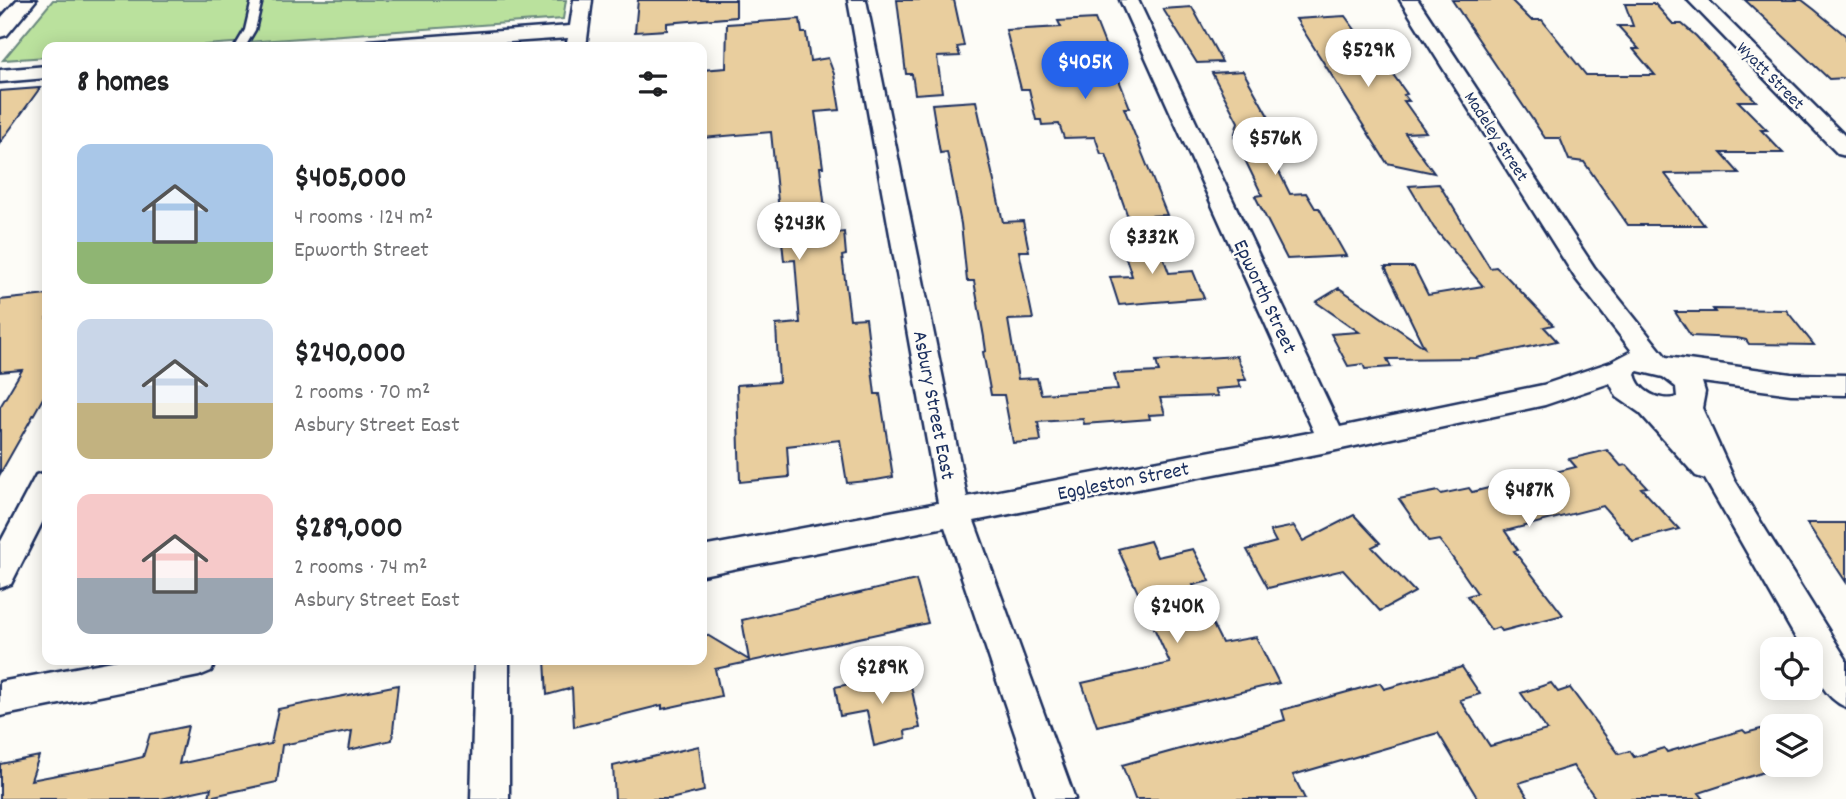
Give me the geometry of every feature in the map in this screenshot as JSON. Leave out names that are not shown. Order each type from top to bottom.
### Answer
[{"type":"street","points":[[0,31],[27,0]]},
{"type":"street","points":[[499,42],[577,39],[583,0]]},
{"type":"street","name":"Asbury Street East","points":[[857,0],[955,512],[1056,799]]},
{"type":"street","name":"Epworth Street","points":[[1129,0],[1332,440]]},
{"type":"street","name":"Madeley Street","points":[[1409,0],[1585,273],[1662,366],[1686,382],[1690,401]]},
{"type":"street","name":"Wyatt Street","points":[[1697,0],[1846,149]]},
{"type":"street","points":[[0,76],[42,72]]},
{"type":"street","name":"Madeley Street","points":[[1585,273],[1623,367],[1620,377],[1625,387],[1642,401]]},
{"type":"street","name":"Eggleston Street","points":[[707,560],[1332,440],[1545,396],[1633,361],[1662,366]]},
{"type":"street","points":[[1662,366],[1791,384],[1846,385]]},
{"type":"street","points":[[1791,384],[1690,401],[1722,485],[1846,691]]},
{"type":"street","name":"Eggleston Street","points":[[1545,396],[1642,401],[1671,410],[1690,401]]},
{"type":"street","points":[[1642,401],[1722,485]]},
{"type":"street","points":[[0,574],[42,494]]},
{"type":"street","points":[[0,699],[173,665]]},
{"type":"street","points":[[490,799],[492,665]]},
{"type":"lane","points":[[243,42],[250,30],[257,0]]},
{"type":"green space","points":[[53,0],[566,0],[563,19],[246,42],[42,42],[42,57],[3,60]]},
{"type":"building","points":[[638,0],[736,0],[736,17],[667,23],[667,30],[635,32]]},
{"type":"building","points":[[897,0],[954,0],[964,46],[957,47],[960,56],[937,57],[942,92],[915,94],[912,74],[906,74]]},
{"type":"building","points":[[1452,0],[1511,0],[1531,20],[1542,20],[1586,75],[1655,75],[1633,49],[1639,49],[1618,26],[1633,26],[1625,4],[1655,4],[1673,24],[1682,24],[1696,36],[1756,101],[1738,101],[1767,130],[1761,130],[1783,153],[1721,153],[1739,173],[1665,174],[1704,225],[1628,225],[1584,162],[1569,160],[1560,138],[1545,138]]},
{"type":"building","points":[[1745,0],[1802,0],[1815,10],[1846,36],[1846,78],[1829,79]]},
{"type":"building","points":[[1192,7],[1222,62],[1197,63],[1163,9]]},
{"type":"building","points":[[1345,16],[1384,69],[1389,69],[1407,94],[1404,95],[1409,101],[1404,101],[1426,132],[1405,133],[1434,173],[1387,163],[1296,19]]},
{"type":"building","points":[[800,19],[802,33],[806,33],[810,61],[828,58],[834,74],[840,110],[815,112],[823,167],[820,167],[828,234],[844,232],[846,255],[842,256],[850,319],[866,318],[875,394],[880,394],[893,477],[847,483],[840,440],[787,446],[789,477],[740,482],[737,385],[779,382],[776,325],[800,323],[795,260],[784,261],[771,132],[707,138],[707,70],[726,68],[727,24]]},
{"type":"building","points":[[1095,19],[1130,108],[1124,108],[1167,215],[1128,217],[1106,154],[1101,154],[1095,137],[1064,138],[1059,124],[1042,125],[1041,120],[1036,120],[1029,89],[1021,89],[1006,30],[1061,27],[1058,21]]},
{"type":"building","points":[[1243,71],[1282,141],[1262,137],[1290,194],[1306,193],[1315,208],[1319,208],[1346,256],[1287,259],[1255,196],[1262,195],[1234,137],[1238,122],[1212,73]]},
{"type":"building","points":[[40,88],[0,143],[0,91]]},
{"type":"building","points":[[976,101],[1003,222],[1023,221],[1029,251],[1019,251],[1033,319],[1008,320],[1018,379],[1037,378],[1041,394],[1118,389],[1114,374],[1159,372],[1156,361],[1237,356],[1246,380],[1238,380],[1241,387],[1215,389],[1218,396],[1160,398],[1165,414],[1149,415],[1150,419],[1084,424],[1083,419],[1038,422],[1041,441],[1013,443],[1004,395],[991,395],[974,281],[967,281],[961,224],[947,152],[940,153],[932,104]]},
{"type":"building","points":[[1439,184],[1490,268],[1496,267],[1506,276],[1553,325],[1544,327],[1557,341],[1476,358],[1387,359],[1391,367],[1365,369],[1363,364],[1348,366],[1331,334],[1359,332],[1316,302],[1339,288],[1424,347],[1385,267],[1414,267],[1428,295],[1483,286],[1434,228],[1409,186]]},
{"type":"building","points":[[1155,235],[1169,273],[1193,271],[1204,298],[1119,305],[1110,277],[1132,276],[1119,237]]},
{"type":"building","points":[[42,296],[42,400],[0,474],[0,407],[22,370],[0,372],[0,300]]},
{"type":"building","points":[[1713,309],[1786,310],[1814,345],[1749,344],[1746,340],[1737,338],[1691,336],[1675,312],[1715,312]]},
{"type":"building","points":[[1607,450],[1621,466],[1627,465],[1647,487],[1641,488],[1679,529],[1633,541],[1603,506],[1505,531],[1518,550],[1514,551],[1563,615],[1502,631],[1499,627],[1491,630],[1467,596],[1477,593],[1447,550],[1439,540],[1429,542],[1399,499],[1469,488],[1472,492],[1576,467],[1569,459]]},
{"type":"building","points":[[1354,515],[1380,543],[1372,547],[1415,592],[1380,611],[1343,570],[1268,588],[1247,550],[1276,542],[1270,531],[1294,526],[1303,541]]},
{"type":"building","points":[[1807,523],[1846,523],[1846,582]]},
{"type":"building","points":[[1150,541],[1157,557],[1193,549],[1210,581],[1193,585],[1222,643],[1256,637],[1279,683],[1097,726],[1082,683],[1170,663],[1118,549]]},
{"type":"building","points":[[916,580],[928,623],[715,669],[721,696],[662,709],[662,705],[574,727],[572,688],[547,695],[545,665],[707,665],[707,635],[749,660],[742,620]]},
{"type":"building","points":[[1462,667],[1480,694],[1460,700],[1490,746],[1547,730],[1521,693],[1551,683],[1558,692],[1570,688],[1619,754],[1630,751],[1634,757],[1664,748],[1667,752],[1743,730],[1746,733],[1760,729],[1760,773],[1699,793],[1704,799],[1596,799],[1573,766],[1519,783],[1529,799],[1478,799],[1438,733],[1293,775],[1305,799],[1135,799],[1122,765],[1285,720],[1282,710],[1380,683],[1384,689]]},
{"type":"building","points":[[908,672],[920,728],[905,731],[906,738],[874,746],[867,711],[840,716],[835,687]]},
{"type":"building","points":[[398,685],[392,740],[349,750],[352,731],[282,745],[277,782],[209,797],[211,788],[161,799],[0,799],[0,764],[39,756],[31,780],[109,765],[143,757],[150,734],[188,726],[179,764],[271,744],[278,709]]},
{"type":"building","points":[[699,746],[704,791],[670,799],[615,799],[613,766]]}]
